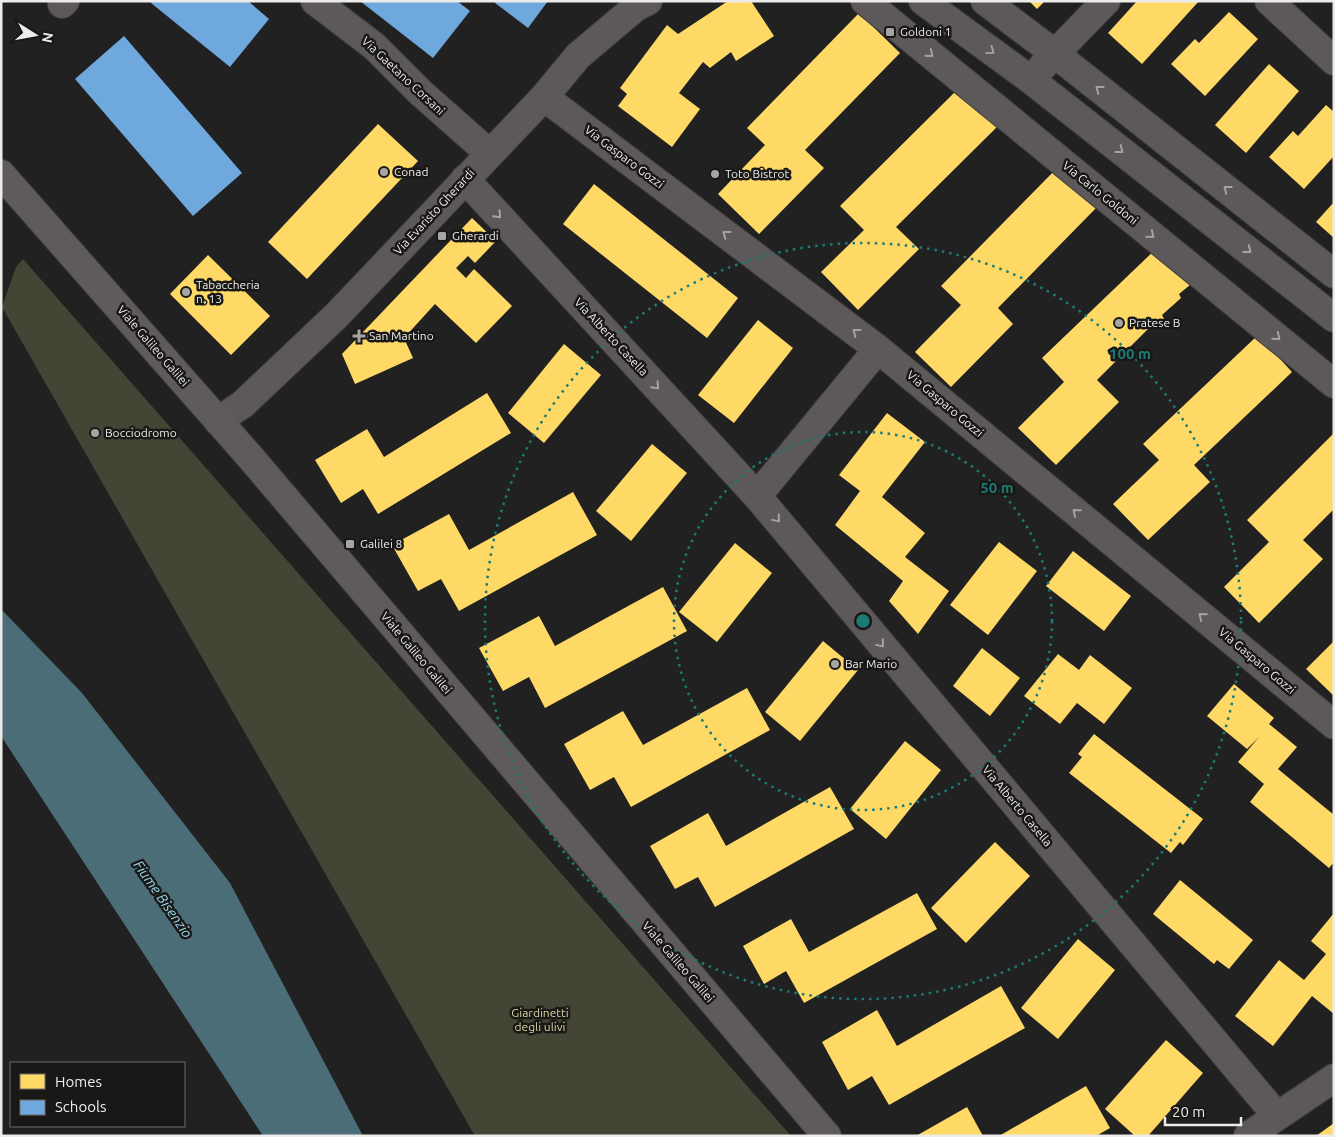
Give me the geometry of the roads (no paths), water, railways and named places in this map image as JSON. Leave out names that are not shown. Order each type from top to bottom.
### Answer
[{"type":"main road","name":"Viale Galileo Galilei","points":[[1,174],[218,421],[827,1136]]},
{"type":"street","name":"Via Gaetano Corsani","points":[[315,1],[374,46],[421,93],[489,153]]},
{"type":"street","name":"Via Evaristo Gherardi","points":[[218,421],[243,404],[337,315],[544,97],[578,56],[636,8],[648,1]]},
{"type":"street","name":"Via Carlo Goldoni","points":[[865,1],[1334,384]]},
{"type":"street","points":[[923,1],[1031,80],[1334,318]]},
{"type":"street","points":[[985,1],[1054,53],[1334,274]]},
{"type":"street","points":[[1031,80],[1054,53],[1106,1]]},
{"type":"street","points":[[1270,1],[1334,61]]},
{"type":"street","name":"Via Gasparo Gozzi","points":[[544,97],[878,349],[1334,725]]},
{"type":"street","name":"Via Alberto Casella","points":[[465,179],[757,496],[1277,1116]]},
{"type":"street","points":[[757,496],[878,349]]},
{"type":"street","points":[[1248,1136],[1334,1078]]},
{"type":"water","name":"Fiume Bisenzio","points":[[1,609],[82,693],[230,883],[363,1136],[263,1136],[1,736]]},
{"type":"place","name":"Goldoni 1","points":[[890,32]]},
{"type":"place","name":"Conad","points":[[384,172]]},
{"type":"place","name":"Toto Bistrot","points":[[715,174]]},
{"type":"place","name":"Gherardi","points":[[442,236]]},
{"type":"place","name":"Tabaccheria n. 13","points":[[186,292]]},
{"type":"place","name":"Pratese B","points":[[1119,323]]},
{"type":"place","name":"San Martino","points":[[359,336]]},
{"type":"place","name":"Bocciodromo","points":[[95,433]]},
{"type":"place","name":"Galilei 8","points":[[350,544]]},
{"type":"place","name":"Bar Mario","points":[[835,664]]},
{"type":"park label","name":"Giardinetti degli ulivi","points":[[540,1020]]}]
